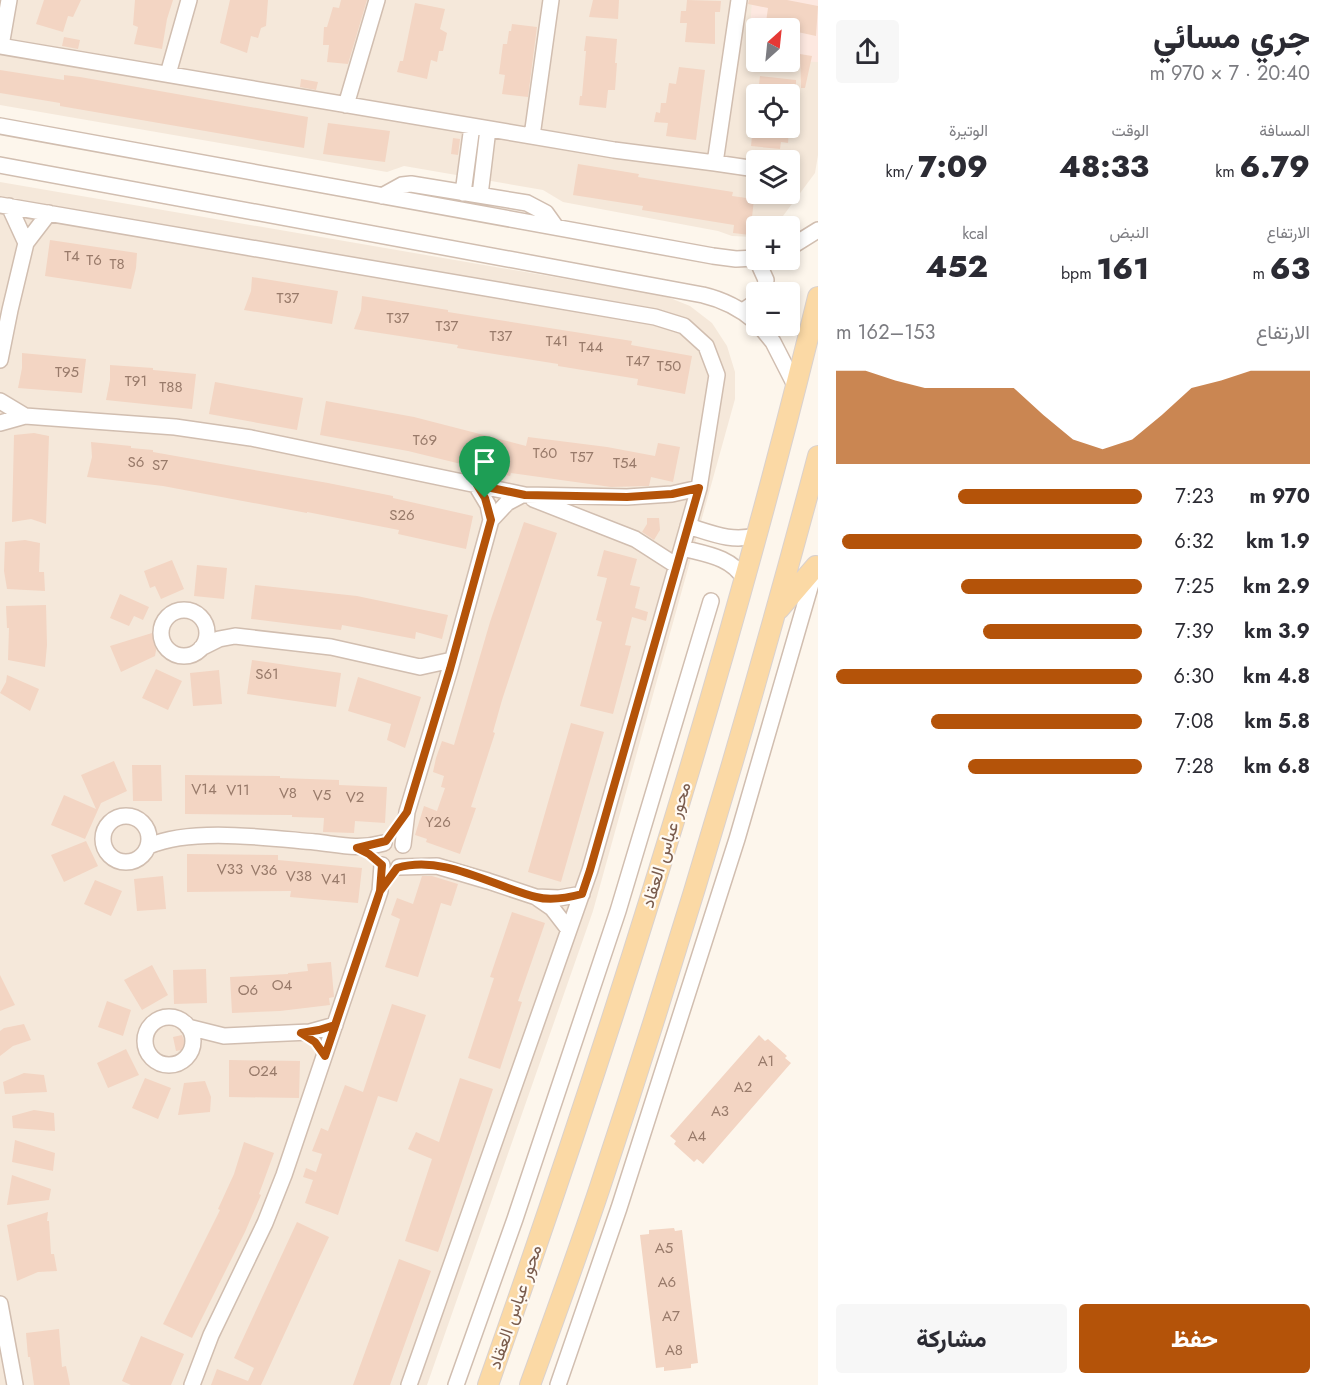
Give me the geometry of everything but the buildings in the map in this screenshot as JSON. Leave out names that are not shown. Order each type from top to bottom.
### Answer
[{"type":"main road","name":"محور عباس العقاد","points":[[488,1385],[558,1184],[691,766],[757,535],[818,297]]},
{"type":"main road","points":[[530,1385],[600,1188],[665,985],[775,613],[818,456]]},
{"type":"main road","points":[[775,613],[817,562]]},
{"type":"street","points":[[9,0],[0,46],[614,150],[746,168]]},
{"type":"street","points":[[168,74],[189,0]]},
{"type":"street","points":[[346,105],[377,0]]},
{"type":"street","points":[[532,136],[551,0]]},
{"type":"street","points":[[715,163],[739,0]]},
{"type":"street","points":[[0,126],[725,258],[746,259]]},
{"type":"street","points":[[463,193],[472,126]]},
{"type":"street","points":[[480,195],[488,129]]},
{"type":"street","points":[[0,165],[703,295],[746,305]]},
{"type":"street","points":[[382,196],[411,184],[527,203],[546,213],[556,227]]},
{"type":"street","points":[[5,206],[655,317],[684,326],[706,346],[717,375],[699,488],[582,894],[409,1385]]},
{"type":"street","points":[[5,206],[26,243]]},
{"type":"street","points":[[0,360],[26,243],[49,213]]},
{"type":"street","points":[[800,241],[818,230]]},
{"type":"street","points":[[768,336],[796,387]]},
{"type":"street","points":[[0,401],[25,416]]},
{"type":"street","points":[[0,423],[25,416],[175,427],[213,432],[477,485],[524,495],[635,539],[677,566]]},
{"type":"street","points":[[477,485],[485,498],[491,520]]},
{"type":"street","points":[[192,1385],[211,1335],[266,1223],[390,866],[406,858],[404,846],[407,812],[491,520],[507,503],[524,495],[627,497],[672,494],[699,488]]},
{"type":"street","points":[[688,526],[735,539],[757,535]]},
{"type":"street","points":[[682,548],[732,563],[744,579]]},
{"type":"street","points":[[558,1385],[608,1241],[737,839],[817,562]]},
{"type":"street","points":[[456,1385],[515,1219],[611,931],[649,812],[711,601]]},
{"type":"street","points":[[201,648],[207,635],[207,628],[194,611],[179,610],[167,616],[161,630],[164,644],[174,654],[189,656],[219,639],[235,636],[330,647],[420,667],[452,660]]},
{"type":"street","points":[[202,619],[235,636]]},
{"type":"street","points":[[420,667],[443,692]]},
{"type":"street","points":[[390,866],[378,852],[407,812]]},
{"type":"street","points":[[145,825],[148,832],[148,846],[140,858],[127,862],[113,858],[104,847],[103,840],[107,826],[118,817],[133,817],[145,825],[178,837]]},
{"type":"street","points":[[148,846],[178,837],[250,837],[357,848],[395,840],[437,866]]},
{"type":"street","points":[[357,848],[390,866],[437,866],[488,880],[536,897],[552,908],[569,930]]},
{"type":"street","points":[[536,897],[559,898],[582,894]]},
{"type":"street","points":[[224,1036],[191,1052],[180,1063],[165,1065],[152,1059],[145,1045],[147,1030],[158,1020],[172,1017],[206,1033],[224,1036],[301,1033],[335,1025]]},
{"type":"street","points":[[188,1026],[193,1037],[191,1052]]},
{"type":"street","points":[[301,1033],[315,1042],[325,1056]]},
{"type":"street","points":[[0,1304],[15,1385]]},
{"type":"shaded area","points":[[0,0],[818,0],[818,155],[815,173],[800,193],[800,150],[746,150],[746,204],[792,204],[783,216],[746,216],[746,237],[732,236],[718,231],[563,202],[543,190],[404,166],[387,172],[0,105]]},
{"type":"shaded area","points":[[752,0],[818,0],[818,62],[800,61],[800,18],[751,18]]},
{"type":"shaded area","points":[[0,182],[665,296],[690,306],[712,323],[727,346],[735,372],[735,399],[593,911],[427,1385],[0,1385]]},
{"type":"route","points":[[485,498],[477,485],[525,495],[627,497],[672,494],[699,488],[582,894],[559,898],[536,897],[488,880],[437,866],[418,865],[397,868],[380,891],[358,958],[335,1025],[301,1033],[315,1042],[325,1056],[335,1025],[380,891],[382,865],[357,848],[384,843],[407,812],[491,520],[485,498]]}]
